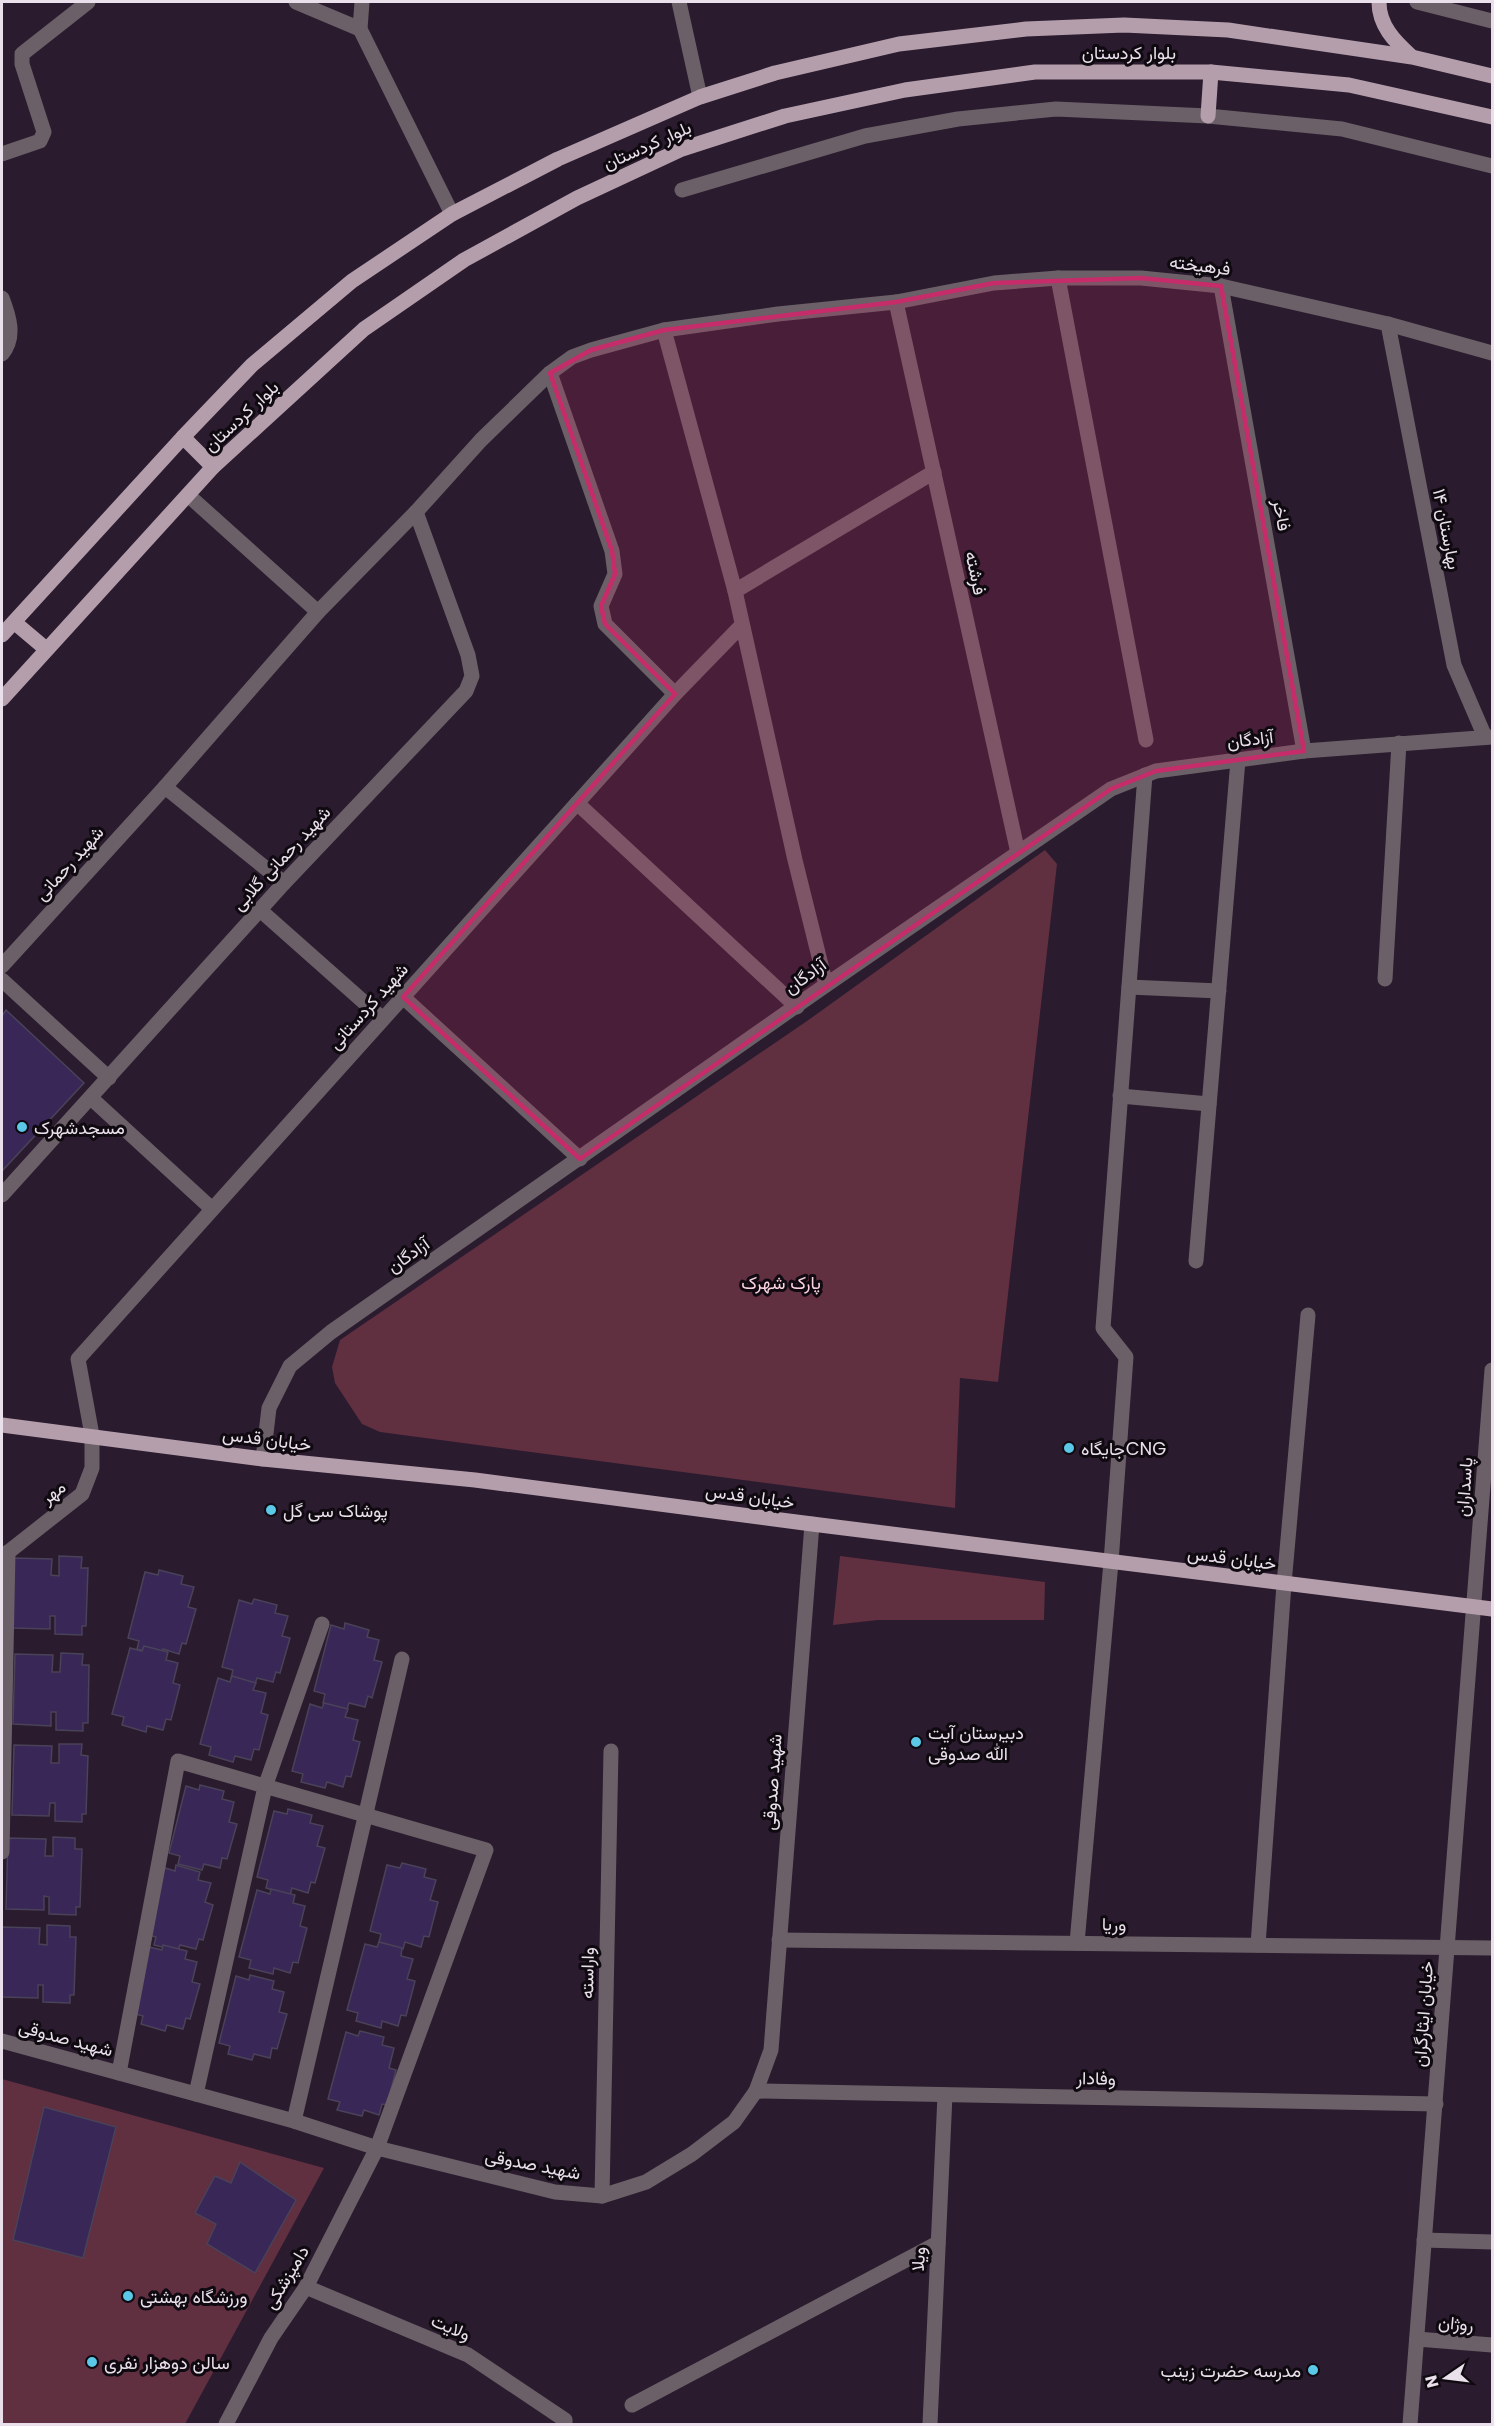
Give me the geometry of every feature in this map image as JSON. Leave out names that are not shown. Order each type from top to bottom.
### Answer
[{"type":"main road","points":[[1379,2],[1384,25],[1394,41],[1412,57]]},
{"type":"main road","name":"بلوار کردستان","points":[[2,635],[252,365],[352,281],[452,214],[558,159],[700,97],[775,72],[899,44],[1026,29],[1124,24],[1228,30],[1412,57],[1492,76]]},
{"type":"main road","name":"بلوار کردستان","points":[[2,699],[213,467],[364,329],[464,260],[577,198],[682,149],[785,116],[905,90],[1035,72],[1211,72],[1349,85],[1492,117]]},
{"type":"main road","points":[[1208,116],[1211,72]]},
{"type":"main road","points":[[183,437],[213,467]]},
{"type":"main road","points":[[14,621],[46,649]]},
{"type":"main road","name":"خیابان قدس","points":[[2,1425],[263,1459],[475,1480],[1492,1609]]},
{"type":"street","points":[[2,154],[40,141],[44,132],[22,63],[22,54],[88,2]]},
{"type":"street","points":[[296,2],[360,29]]},
{"type":"street","points":[[362,2],[360,29],[452,214]]},
{"type":"street","points":[[679,2],[700,97]]},
{"type":"street","points":[[1417,2],[1492,21]]},
{"type":"street","points":[[682,190],[865,136],[958,119],[1056,109],[1208,116],[1342,129],[1492,166]]},
{"type":"street","points":[[1058,278],[1146,740]]},
{"type":"street","name":"فرهیخته","points":[[416,512],[481,440],[550,373],[572,357],[664,330],[778,314],[896,302],[994,283],[1058,278],[1141,278],[1221,286],[1388,324],[1492,353]]},
{"type":"street","name":"فاخر","points":[[1221,286],[1304,751]]},
{"type":"street","points":[[2,298],[11,322],[7,348],[2,354]]},
{"type":"street","name":"فرشته","points":[[896,302],[1018,853]]},
{"type":"street","name":"بهارستان ۱۴","points":[[1388,324],[1454,665],[1489,737]]},
{"type":"street","points":[[664,330],[735,591],[795,860],[826,985]]},
{"type":"street","points":[[550,373],[612,551],[615,574],[601,606],[605,624],[675,694]]},
{"type":"street","points":[[735,591],[934,472]]},
{"type":"street","points":[[188,495],[318,612]]},
{"type":"street","name":"شهید رحمانی","points":[[2,966],[165,787],[318,612],[416,512]]},
{"type":"street","name":"شهید رحمانی گلابی","points":[[2,1195],[284,883],[466,691],[471,676],[468,655],[416,512]]},
{"type":"street","name":"شهید کردستانی","points":[[92,1435],[78,1359],[211,1208],[675,694],[742,625]]},
{"type":"street","name":"آزادگان","points":[[263,1459],[268,1408],[290,1366],[331,1332],[826,985],[1111,789],[1156,771],[1304,751],[1489,737]]},
{"type":"street","points":[[1385,980],[1399,743]]},
{"type":"street","points":[[1196,1261],[1238,760]]},
{"type":"street","points":[[1077,1943],[1111,1562],[1126,1357],[1103,1328],[1145,775]]},
{"type":"street","points":[[165,787],[284,883]]},
{"type":"street","points":[[577,803],[797,1007]]},
{"type":"street","points":[[260,910],[383,1019]]},
{"type":"street","points":[[2,980],[109,1078]]},
{"type":"street","points":[[1129,987],[1219,992]]},
{"type":"street","points":[[403,997],[579,1159]]},
{"type":"street","points":[[1120,1096],[1209,1104]]},
{"type":"street","points":[[91,1098],[211,1208]]},
{"type":"street","points":[[1258,1945],[1284,1584],[1308,1315]]},
{"type":"street","name":"پاسداران","points":[[1475,1608],[1492,1370]]},
{"type":"street","name":"مهر","points":[[5,1555],[82,1494],[92,1468],[92,1435]]},
{"type":"street","name":"شهید صدوقی","points":[[2,2040],[294,2121],[377,2148],[555,2192],[602,2196],[646,2182],[692,2154],[734,2122],[756,2091],[771,2050],[812,1524]]},
{"type":"street","points":[[2,1852],[5,1555]]},
{"type":"street","name":"خیابان ایثارگران","points":[[1410,2424],[1475,1608]]},
{"type":"street","points":[[196,2094],[266,1786],[322,1624]]},
{"type":"street","points":[[294,2121],[402,1659]]},
{"type":"street","name":"واراسته","points":[[602,2196],[611,1752]]},
{"type":"street","points":[[119,2073],[178,1761],[367,1816]]},
{"type":"street","name":"دامپزشکی","points":[[226,2424],[271,2338],[306,2287],[377,2148],[486,1850],[367,1816]]},
{"type":"street","name":"وریا","points":[[780,1940],[1492,1948]]},
{"type":"street","name":"وفادار","points":[[756,2091],[1436,2104]]},
{"type":"street","name":"ویلا","points":[[930,2424],[945,2095]]},
{"type":"street","points":[[1424,2240],[1492,2242]]},
{"type":"street","points":[[632,2405],[938,2242]]},
{"type":"street","name":"ولایت","points":[[306,2287],[468,2355],[565,2420],[565,2424]]},
{"type":"street","name":"روژان","points":[[1417,2339],[1492,2345]]},
{"type":"highlighted area","points":[[1141,278],[1221,286],[1304,751],[1156,771],[1111,789],[580,1159],[403,997],[675,694],[605,624],[601,606],[615,574],[612,551],[550,373],[591,350],[664,330],[896,302],[994,283]]},
{"type":"green space","name":"پارک شهرک","points":[[1045,850],[1057,864],[998,1382],[960,1378],[955,1508],[380,1432],[362,1424],[335,1383],[332,1367],[340,1340],[807,1021]]},
{"type":"green space","points":[[840,1556],[1045,1582],[1044,1620],[878,1620],[833,1625]]},
{"type":"green space","name":"ورزشگاه بهشتی","points":[[2,2079],[324,2168],[185,2424],[2,2424]]},
{"type":"building","name":"مسجدشهرک","points":[[6,1010],[84,1083],[2,1171],[2,1016]]},
{"type":"building","points":[[59,1556],[82,1557],[81,1568],[88,1568],[86,1626],[82,1626],[82,1635],[55,1634],[55,1616],[50,1616],[50,1629],[12,1628],[14,1558],[52,1559],[51,1575],[59,1576]]},
{"type":"building","points":[[159,1570],[183,1576],[181,1584],[194,1587],[188,1607],[196,1609],[186,1644],[182,1643],[179,1654],[163,1649],[161,1656],[137,1649],[139,1641],[128,1638],[145,1572],[158,1575]]},
{"type":"building","points":[[254,1599],[277,1605],[275,1613],[288,1616],[282,1636],[290,1638],[280,1673],[276,1672],[273,1682],[257,1678],[255,1684],[231,1678],[233,1670],[222,1667],[239,1600],[252,1604]]},
{"type":"building","points":[[345,1623],[369,1630],[367,1637],[379,1640],[374,1660],[382,1662],[372,1698],[368,1696],[365,1707],[349,1703],[347,1709],[323,1703],[325,1694],[314,1691],[331,1625],[344,1629]]},
{"type":"building","points":[[144,1646],[168,1652],[166,1660],[178,1663],[173,1683],[180,1685],[171,1720],[166,1719],[163,1730],[147,1726],[146,1732],[122,1725],[124,1717],[112,1714],[130,1648],[142,1651]]},
{"type":"building","points":[[61,1653],[83,1654],[82,1665],[89,1665],[88,1723],[83,1723],[83,1731],[56,1730],[56,1712],[51,1712],[51,1726],[13,1724],[15,1654],[53,1655],[52,1672],[60,1672]]},
{"type":"building","points":[[232,1676],[256,1683],[253,1690],[266,1693],[261,1713],[268,1715],[259,1750],[254,1749],[251,1760],[235,1756],[233,1762],[209,1755],[211,1747],[200,1744],[218,1678],[230,1682]]},
{"type":"building","points":[[324,1703],[348,1709],[345,1717],[358,1720],[353,1740],[360,1742],[351,1777],[346,1776],[343,1787],[327,1782],[325,1788],[301,1782],[303,1774],[292,1771],[310,1704],[322,1708]]},
{"type":"building","points":[[59,1744],[82,1744],[81,1755],[88,1756],[86,1814],[82,1814],[82,1822],[55,1821],[55,1803],[50,1803],[49,1816],[12,1815],[14,1745],[52,1746],[51,1763],[59,1763]]},
{"type":"building","points":[[200,1785],[224,1791],[222,1799],[234,1802],[229,1822],[237,1824],[227,1859],[222,1858],[220,1868],[204,1864],[202,1870],[178,1864],[180,1856],[169,1853],[186,1786],[199,1790]]},
{"type":"building","points":[[288,1809],[312,1815],[310,1823],[323,1826],[317,1846],[325,1848],[315,1883],[311,1882],[308,1893],[292,1888],[290,1895],[266,1888],[268,1880],[257,1877],[274,1811],[287,1814]]},
{"type":"building","points":[[53,1837],[75,1838],[75,1849],[82,1849],[80,1907],[76,1907],[76,1915],[49,1914],[49,1897],[44,1896],[44,1910],[6,1909],[8,1838],[46,1839],[45,1856],[53,1856]]},
{"type":"building","points":[[402,1863],[426,1869],[424,1877],[436,1880],[430,1900],[438,1902],[429,1937],[424,1936],[421,1947],[405,1942],[403,1949],[379,1942],[381,1934],[370,1931],[387,1865],[400,1868]]},
{"type":"building","points":[[176,1865],[200,1872],[198,1880],[211,1883],[205,1902],[213,1905],[203,1940],[199,1939],[196,1949],[180,1945],[178,1951],[154,1945],[156,1937],[145,1934],[162,1867],[175,1871]]},
{"type":"building","points":[[271,1889],[295,1895],[293,1903],[305,1906],[300,1926],[307,1928],[298,1963],[293,1962],[290,1973],[274,1968],[273,1974],[249,1968],[251,1960],[239,1957],[257,1890],[270,1894]]},
{"type":"building","points":[[47,1925],[70,1926],[70,1937],[76,1937],[74,1995],[70,1995],[70,2003],[43,2002],[43,1985],[38,1985],[38,1998],[2,1997],[2,1927],[40,1928],[39,1944],[47,1945]]},
{"type":"building","points":[[379,1942],[402,1948],[401,1956],[413,1959],[407,1979],[415,1981],[406,2016],[401,2015],[398,2026],[382,2021],[381,2028],[356,2021],[358,2013],[347,2010],[365,1944],[377,1947]]},
{"type":"building","points":[[163,1945],[187,1951],[185,1959],[197,1962],[192,1982],[200,1984],[190,2019],[186,2018],[183,2029],[167,2025],[165,2031],[141,2024],[143,2016],[132,2013],[149,1947],[162,1950]]},
{"type":"building","points":[[250,1975],[274,1981],[272,1989],[284,1992],[279,2012],[287,2014],[277,2049],[272,2048],[270,2058],[254,2054],[252,2060],[228,2054],[230,2046],[219,2043],[236,1976],[249,1980]]},
{"type":"building","points":[[360,2031],[384,2037],[382,2045],[394,2048],[389,2068],[396,2070],[387,2105],[382,2104],[379,2115],[364,2110],[362,2116],[337,2110],[340,2102],[328,2099],[346,2032],[358,2036]]},
{"type":"building","points":[[44,2107],[116,2127],[83,2258],[13,2240]]},
{"type":"building","points":[[240,2162],[296,2200],[255,2273],[207,2244],[216,2224],[195,2213],[215,2176],[231,2183]]},
{"type":"place","name":"مسجدشهرک","points":[[22,1127]]},
{"type":"place","name":"جایگاهCNG","points":[[1069,1448]]},
{"type":"place","name":"پوشاک سی گل","points":[[271,1510]]},
{"type":"place","name":"دبیرستان آیت الله صدوقی","points":[[916,1742]]},
{"type":"place","name":"ورزشگاه بهشتی","points":[[128,2296]]},
{"type":"place","name":"سالن دوهزار نفری","points":[[92,2362]]},
{"type":"place","name":"مدرسه حضرت زینب","points":[[1313,2370]]}]
